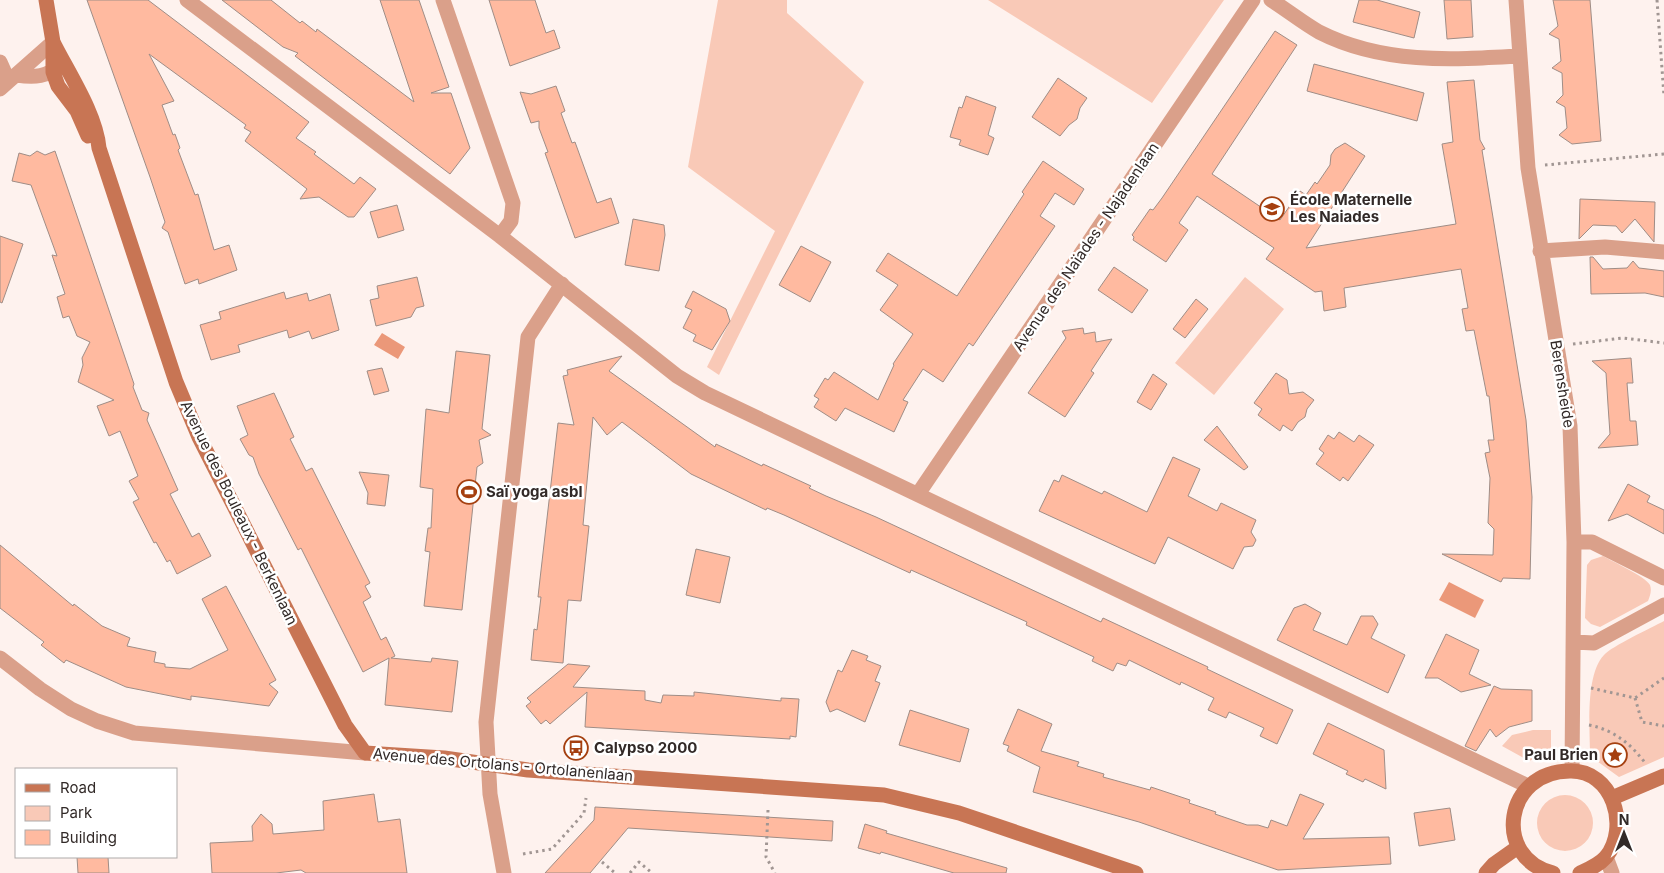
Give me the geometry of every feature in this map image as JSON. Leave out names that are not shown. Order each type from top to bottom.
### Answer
[{"type":"street","name":"Avenue des Bouleaux - Berkenlaan","points":[[46,0],[58,67],[87,107],[98,134],[99,148],[176,382],[199,437],[345,725],[365,753]]},
{"type":"street","points":[[187,0],[500,236],[670,370],[705,393],[1528,786]]},
{"type":"street","points":[[443,0],[513,203],[511,221],[500,236]]},
{"type":"street","name":"Avenue des Naïades - Najadenlaan","points":[[918,494],[1253,0]]},
{"type":"street","points":[[1271,0],[1319,32],[1356,46],[1386,54],[1436,60],[1518,56]]},
{"type":"street","name":"Berensheide","points":[[1516,0],[1518,56],[1528,168],[1570,426],[1574,542],[1572,770]]},
{"type":"street","points":[[8,81],[23,66],[53,42]]},
{"type":"street","points":[[0,62],[8,81]]},
{"type":"street","points":[[8,81],[31,78],[58,67]]},
{"type":"street","points":[[1540,251],[1604,247],[1664,252]]},
{"type":"street","points":[[504,873],[490,794],[486,722],[528,337],[562,284]]},
{"type":"street","points":[[1574,542],[1592,542],[1664,578]]},
{"type":"street","points":[[1574,642],[1594,643],[1664,605]]},
{"type":"street","name":"Avenue des Ortolans - Ortolanenlaan","points":[[0,658],[40,690],[71,709],[97,721],[134,733],[394,754],[528,770],[884,795],[960,813],[1136,873]]},
{"type":"street","points":[[1553,873],[1543,871],[1527,859],[1518,847],[1512,822],[1517,800],[1528,786],[1548,773],[1572,770],[1584,773],[1598,782],[1612,798],[1618,818],[1617,832],[1606,858],[1580,873]]},
{"type":"street","points":[[1612,798],[1664,776]]},
{"type":"street","points":[[1475,873],[1490,869],[1518,847]]},
{"type":"street","points":[[1606,858],[1612,873]]},
{"type":"path","points":[[1657,0],[1664,96]]},
{"type":"path","points":[[1544,165],[1664,154]]},
{"type":"path","points":[[1582,342],[1623,338],[1664,342]]},
{"type":"path","points":[[1592,688],[1635,698],[1664,678]]},
{"type":"path","points":[[1635,698],[1642,722],[1664,726]]},
{"type":"path","points":[[1586,724],[1601,728],[1618,736],[1633,748],[1648,768]]},
{"type":"path","points":[[523,854],[552,849],[584,814],[586,798]]},
{"type":"path","points":[[768,810],[766,857],[775,873]]},
{"type":"path","points":[[602,862],[615,873]]},
{"type":"path","points":[[630,873],[640,862],[652,873]]},
{"type":"green space","points":[[718,0],[787,0],[787,13],[864,82],[719,375],[707,367],[775,231],[688,167]]},
{"type":"green space","points":[[988,0],[1224,0],[1152,103]]},
{"type":"green space","points":[[1245,277],[1284,309],[1214,395],[1175,363]]},
{"type":"green space","points":[[1603,556],[1647,581],[1651,591],[1648,601],[1600,627],[1591,624],[1585,618],[1587,565],[1591,560]]},
{"type":"green space","points":[[1664,621],[1664,757],[1619,777],[1590,756],[1589,717],[1594,675],[1598,664],[1608,651]]},
{"type":"green space","points":[[1533,730],[1551,730],[1551,751],[1529,761],[1502,746],[1512,735]]},
{"type":"green space","points":[[1560,795],[1570,795],[1585,803],[1591,812],[1593,823],[1591,834],[1585,843],[1570,851],[1560,851],[1549,846],[1542,839],[1537,828],[1537,818],[1542,807],[1549,800]]},
{"type":"shaded area","points":[[382,333],[405,347],[398,359],[374,345]]},
{"type":"shaded area","points":[[1449,582],[1484,600],[1475,618],[1439,600]]},
{"type":"building","points":[[87,0],[148,0],[309,122],[296,138],[316,152],[314,154],[354,184],[360,177],[376,189],[354,217],[348,217],[319,197],[300,199],[307,189],[245,141],[251,132],[244,128],[246,125],[149,54],[174,101],[162,105],[173,135],[175,134],[180,148],[178,150],[195,195],[198,194],[214,250],[229,245],[237,270],[199,284],[198,279],[185,284],[168,232],[162,228],[165,222]]},
{"type":"building","points":[[222,0],[271,0],[300,23],[302,21],[316,32],[317,29],[414,102],[380,0],[419,0],[449,87],[431,93],[451,93],[470,148],[450,174],[295,56],[298,53],[283,47]]},
{"type":"building","points":[[489,0],[535,0],[546,33],[554,30],[560,48],[510,66]]},
{"type":"building","points":[[1359,0],[1377,0],[1420,12],[1414,38],[1353,22]]},
{"type":"building","points":[[1444,0],[1471,0],[1473,37],[1447,39]]},
{"type":"building","points":[[1553,0],[1590,0],[1601,141],[1572,144],[1559,135],[1567,128],[1565,107],[1556,102],[1563,95],[1562,73],[1552,68],[1561,61],[1559,39],[1549,34],[1558,26]]},
{"type":"building","points":[[1275,31],[1297,45],[1212,174],[1280,220],[1300,191],[1306,195],[1315,182],[1317,184],[1330,165],[1331,155],[1335,149],[1345,143],[1365,156],[1306,248],[1456,224],[1442,144],[1453,142],[1447,82],[1474,80],[1480,140],[1485,149],[1482,150],[1526,420],[1532,497],[1530,579],[1503,578],[1501,582],[1442,554],[1493,555],[1494,529],[1488,523],[1490,478],[1485,453],[1490,452],[1488,440],[1494,440],[1489,396],[1487,396],[1474,330],[1466,331],[1462,309],[1468,308],[1461,269],[1344,288],[1346,307],[1324,311],[1322,291],[1315,292],[1266,259],[1274,248],[1197,196],[1179,223],[1188,230],[1166,262],[1133,240],[1134,237],[1132,235],[1150,209],[1153,210],[1162,198]]},
{"type":"building","points":[[1314,64],[1424,93],[1417,121],[1307,91]]},
{"type":"building","points":[[1058,78],[1087,98],[1080,108],[1077,119],[1060,136],[1032,117]]},
{"type":"building","points":[[556,86],[565,111],[561,113],[572,143],[575,142],[597,203],[611,198],[619,223],[575,238],[545,153],[548,152],[539,128],[539,121],[531,123],[520,92],[531,94]]},
{"type":"building","points":[[966,96],[996,107],[988,135],[994,138],[988,155],[959,145],[961,140],[950,137],[959,107],[962,108]]},
{"type":"building","points":[[37,151],[45,155],[55,151],[134,384],[133,387],[142,410],[149,413],[147,420],[178,490],[170,494],[192,537],[199,533],[211,556],[177,574],[170,560],[167,562],[156,542],[154,543],[133,502],[139,499],[129,481],[138,476],[120,431],[109,436],[97,406],[114,400],[78,382],[83,365],[82,358],[90,342],[77,336],[69,316],[63,318],[57,297],[65,294],[52,255],[57,256],[31,185],[12,181],[19,153],[30,156]]},
{"type":"building","points":[[1043,161],[1084,189],[1074,205],[1055,193],[1040,216],[1055,226],[973,346],[969,343],[943,382],[923,369],[903,400],[908,402],[894,432],[845,408],[836,421],[814,407],[819,399],[814,396],[825,378],[828,380],[834,372],[878,400],[893,364],[913,334],[880,310],[898,285],[876,271],[888,253],[957,296],[1024,194],[1022,192]]},
{"type":"building","points":[[1580,199],[1655,202],[1654,242],[1635,219],[1622,233],[1616,226],[1593,225],[1579,239]]},
{"type":"building","points":[[397,205],[404,230],[378,238],[370,212]]},
{"type":"building","points":[[633,219],[664,225],[665,235],[659,271],[625,265]]},
{"type":"building","points":[[0,236],[23,244],[2,303],[0,302]]},
{"type":"building","points":[[801,246],[831,262],[810,302],[779,285]]},
{"type":"building","points":[[1590,257],[1593,257],[1603,269],[1627,268],[1633,261],[1639,268],[1664,271],[1664,297],[1645,293],[1591,294]]},
{"type":"building","points":[[1114,267],[1148,290],[1132,313],[1098,290]]},
{"type":"building","points":[[417,277],[424,306],[416,308],[411,317],[376,326],[370,300],[379,298],[377,286]]},
{"type":"building","points":[[693,291],[726,309],[730,321],[712,350],[693,341],[696,335],[683,328],[692,310],[685,307]]},
{"type":"building","points":[[284,292],[286,299],[307,293],[309,301],[330,294],[339,330],[312,339],[309,331],[289,338],[287,330],[238,345],[240,352],[211,360],[200,325],[221,319],[219,312]]},
{"type":"building","points":[[1196,299],[1208,309],[1185,338],[1173,329]]},
{"type":"building","points":[[1083,328],[1084,334],[1095,332],[1096,342],[1112,339],[1091,371],[1094,373],[1065,417],[1028,393],[1066,338],[1062,331]]},
{"type":"building","points":[[456,351],[490,355],[482,429],[491,435],[479,440],[483,463],[477,467],[462,610],[424,606],[430,552],[425,551],[428,528],[431,528],[433,489],[420,487],[426,409],[449,413]]},
{"type":"building","points":[[622,356],[609,371],[715,447],[716,444],[762,466],[763,464],[811,486],[809,488],[826,496],[876,517],[1101,622],[1103,618],[1208,667],[1207,669],[1293,710],[1277,744],[1260,736],[1264,728],[1229,712],[1226,718],[1208,710],[1214,698],[1181,682],[1180,685],[1129,660],[1126,666],[1117,663],[1113,671],[1092,661],[1094,657],[1026,625],[1027,622],[911,570],[910,573],[784,515],[767,508],[766,510],[691,474],[622,422],[607,435],[593,417],[583,525],[589,526],[581,601],[568,600],[563,663],[531,660],[534,629],[537,630],[541,597],[538,597],[558,423],[574,425],[563,376],[568,375],[567,370]]},
{"type":"building","points":[[1631,358],[1633,383],[1627,383],[1630,421],[1636,421],[1638,445],[1598,448],[1610,434],[1606,373],[1592,361]]},
{"type":"building","points":[[382,368],[389,391],[374,395],[367,371]]},
{"type":"building","points":[[1276,373],[1287,380],[1289,394],[1303,392],[1314,400],[1307,409],[1305,417],[1298,422],[1292,431],[1283,425],[1280,431],[1258,415],[1262,409],[1254,403]]},
{"type":"building","points":[[1153,374],[1167,384],[1151,410],[1137,402]]},
{"type":"building","points":[[274,393],[294,437],[290,439],[306,471],[312,468],[370,583],[365,586],[371,597],[363,602],[381,640],[386,637],[395,656],[391,658],[431,662],[432,658],[458,661],[452,712],[385,705],[389,658],[363,672],[301,548],[298,550],[259,474],[253,457],[249,455],[240,439],[248,435],[237,406]]},
{"type":"building","points":[[1217,426],[1248,467],[1244,470],[1204,440]]},
{"type":"building","points":[[1339,432],[1354,442],[1359,435],[1374,445],[1348,481],[1343,477],[1340,481],[1316,464],[1324,453],[1319,449],[1328,435],[1334,439]]},
{"type":"building","points":[[1173,457],[1200,469],[1188,496],[1217,511],[1221,503],[1256,520],[1251,532],[1256,540],[1253,546],[1244,547],[1233,569],[1168,537],[1155,564],[1039,511],[1054,480],[1059,482],[1062,475],[1102,494],[1104,491],[1147,512]]},
{"type":"building","points":[[359,472],[389,475],[385,506],[367,504],[368,493]]},
{"type":"building","points":[[1628,484],[1650,496],[1647,502],[1664,510],[1664,534],[1627,514],[1608,521]]},
{"type":"building","points":[[0,545],[73,606],[74,604],[102,626],[130,638],[127,646],[156,652],[154,662],[165,664],[165,667],[190,669],[228,650],[202,599],[226,586],[276,680],[269,684],[278,692],[269,706],[191,696],[191,700],[126,687],[66,660],[64,663],[41,645],[44,642],[0,608]]},
{"type":"building","points":[[696,549],[730,557],[720,603],[686,595]]},
{"type":"building","points":[[1305,604],[1321,613],[1313,630],[1347,645],[1361,616],[1373,616],[1378,624],[1371,638],[1405,655],[1388,693],[1277,640],[1294,608]]},
{"type":"building","points":[[1446,634],[1479,650],[1469,674],[1491,685],[1461,692],[1438,678],[1425,678]]},
{"type":"building","points":[[852,650],[868,656],[866,660],[881,666],[875,681],[880,683],[865,722],[837,709],[830,712],[826,702],[838,670],[842,672]]},
{"type":"building","points":[[568,664],[590,666],[573,687],[645,691],[645,700],[661,703],[663,695],[694,696],[694,692],[781,701],[781,698],[799,699],[796,737],[790,736],[790,739],[585,727],[587,692],[550,724],[546,720],[541,724],[526,706],[531,702],[527,698]]},
{"type":"building","points":[[1494,686],[1501,689],[1532,690],[1532,721],[1509,727],[1496,737],[1490,729],[1476,751],[1465,746]]},
{"type":"building","points":[[1018,709],[1052,724],[1041,751],[1079,762],[1077,766],[1104,774],[1103,777],[1150,790],[1151,787],[1190,800],[1189,803],[1216,812],[1215,814],[1247,825],[1258,825],[1268,828],[1271,820],[1287,826],[1300,794],[1324,804],[1303,839],[1389,837],[1391,864],[1278,870],[1139,822],[1033,792],[1040,767],[1007,751],[1009,746],[1003,744]]},
{"type":"building","points":[[910,710],[969,729],[960,762],[899,745]]},
{"type":"building","points":[[1328,723],[1384,750],[1386,789],[1365,779],[1363,782],[1346,774],[1348,771],[1313,754]]},
{"type":"building","points":[[374,794],[378,822],[400,819],[407,873],[306,873],[301,870],[276,873],[212,873],[210,843],[253,841],[252,826],[261,814],[272,824],[273,834],[324,830],[323,801]]},
{"type":"building","points":[[595,807],[833,821],[832,841],[628,828],[590,873],[545,873],[594,820]]},
{"type":"building","points":[[1450,808],[1455,840],[1419,846],[1414,813]]},
{"type":"building","points":[[865,824],[887,831],[886,833],[1007,868],[1006,873],[954,873],[881,852],[880,854],[858,848]]},
{"type":"building","points":[[77,858],[108,858],[109,873],[78,873]]},
{"type":"place","name":"École Maternelle Les Naiades","points":[[1272,209]]},
{"type":"place","name":"Saï yoga asbl","points":[[469,492]]},
{"type":"place","name":"Calypso 2000","points":[[576,748]]},
{"type":"place","name":"Paul Brien","points":[[1615,755]]}]
